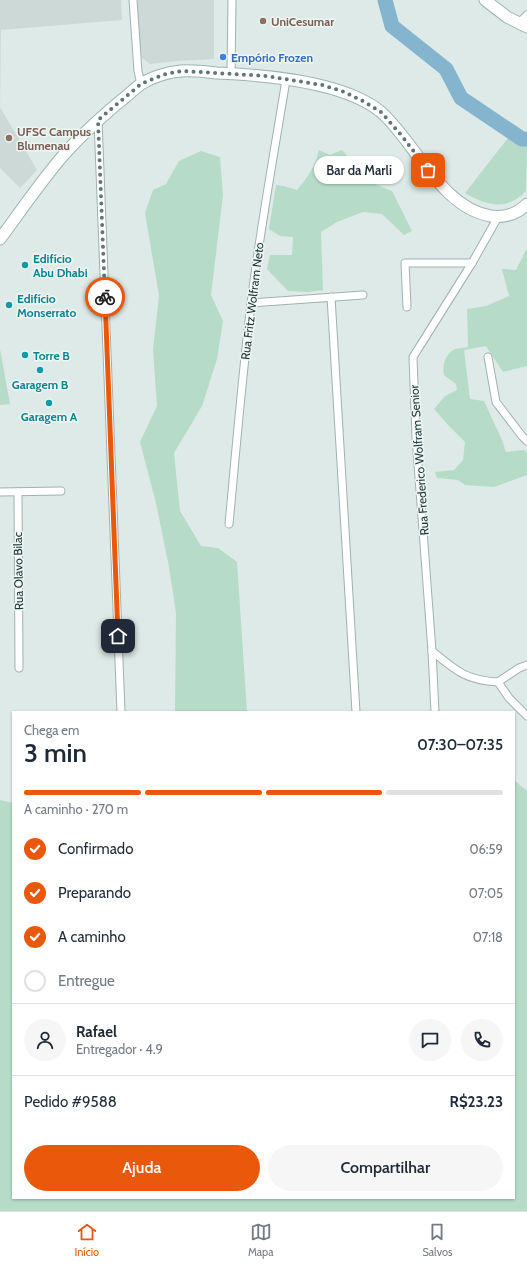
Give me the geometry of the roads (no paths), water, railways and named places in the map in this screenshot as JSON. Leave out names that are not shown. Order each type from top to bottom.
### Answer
[{"type":"main road","points":[[485,0],[507,17],[523,25]]},
{"type":"main road","points":[[0,239],[60,159],[98,120],[141,84],[166,74],[182,71],[231,73],[322,85],[342,91],[381,112],[448,193],[472,210],[498,217],[510,216],[521,210],[527,204]]},
{"type":"street","points":[[133,0],[138,71],[141,84]]},
{"type":"street","points":[[231,73],[232,0]]},
{"type":"street","points":[[523,25],[527,15]]},
{"type":"street","name":"Rua Fritz Wolfram Neto","points":[[229,524],[241,388],[251,303],[265,205],[286,80]]},
{"type":"street","points":[[98,120],[121,711]]},
{"type":"street","name":"Rua Frederico Wolfram Senior","points":[[435,711],[412,357],[472,263],[498,217]]},
{"type":"street","points":[[407,308],[405,263],[472,263]]},
{"type":"street","points":[[251,303],[363,294]]},
{"type":"street","points":[[331,297],[356,711]]},
{"type":"street","points":[[488,357],[496,402],[527,441]]},
{"type":"street","points":[[0,492],[61,492]]},
{"type":"street","name":"Rua Olavo Bilac","points":[[18,492],[20,668]]},
{"type":"street","points":[[432,651],[458,672],[481,681],[498,682],[518,668],[527,665]]},
{"type":"street","points":[[498,682],[509,698],[527,716]]},
{"type":"waterway","points":[[385,0],[392,26],[446,69],[461,98],[522,139],[527,139]]},
{"type":"place","name":"UniCesumar","points":[[263,21]]},
{"type":"place","name":"Empório Frozen","points":[[223,57]]},
{"type":"place","name":"UFSC Campus Blumenau","points":[[9,138]]},
{"type":"place","name":"Bar da Marli","points":[[428,170]]},
{"type":"place","name":"Edifício Abu Dhabi","points":[[25,265]]},
{"type":"place","name":"Edifício Monserrato","points":[[9,305]]},
{"type":"place","name":"Torre B","points":[[25,355]]},
{"type":"place","name":"Garagem B","points":[[40,370]]},
{"type":"place","name":"Garagem A","points":[[49,403]]}]
